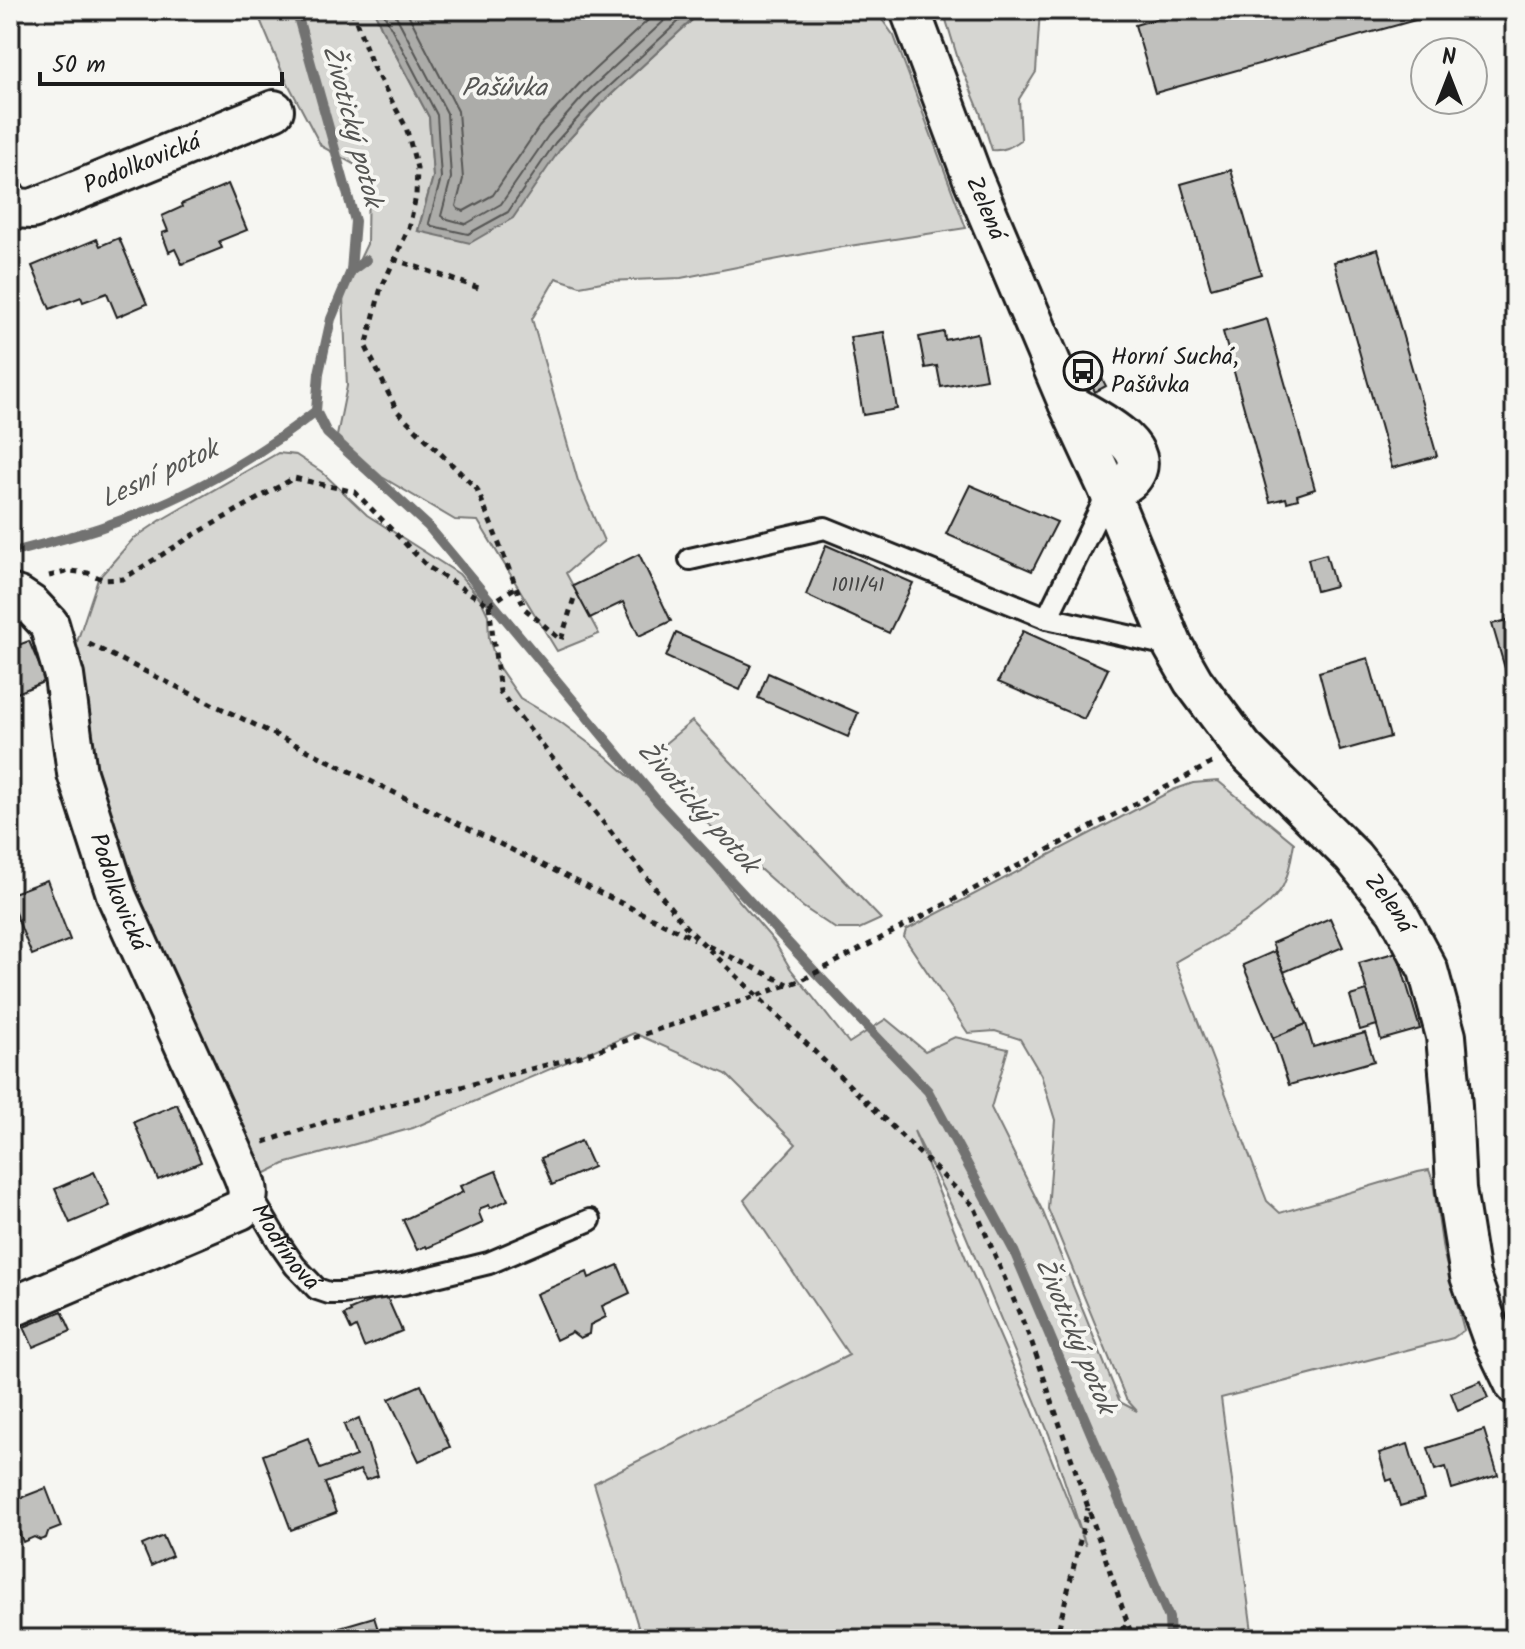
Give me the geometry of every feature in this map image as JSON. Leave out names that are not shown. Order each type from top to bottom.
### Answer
[{"type":"street","name":"Zelená","points":[[910,10],[973,179],[1068,403],[1122,436],[1137,456],[1137,467],[1132,478],[1109,491],[1173,646],[1193,681],[1243,748],[1353,857],[1396,910],[1428,970],[1446,1036],[1456,1189],[1470,1276],[1503,1333],[1515,1385]]},
{"type":"street","name":"Podolkovická","points":[[10,202],[15,208],[32,209],[274,110]]},
{"type":"street","points":[[25,587],[19,597],[49,624]]},
{"type":"street","name":"Podolkovická","points":[[49,624],[64,676],[77,773],[117,897],[249,1192]]},
{"type":"street","name":"Modřínová","points":[[10,1308],[240,1210],[247,1203],[249,1192]]},
{"type":"lane","points":[[1047,618],[1109,491]]},
{"type":"lane","points":[[690,559],[825,528],[1047,618],[1173,646]]},
{"type":"lane","name":"Modřínová","points":[[249,1192],[305,1279],[317,1289],[329,1293],[403,1284],[489,1263],[590,1220]]},
{"type":"path","points":[[352,10],[373,67],[406,127],[417,168],[416,196],[409,228],[380,291],[366,347],[397,411],[477,489],[525,609],[561,640],[574,598]]},
{"type":"path","points":[[393,259],[479,288]]},
{"type":"path","points":[[25,587],[70,571],[88,573],[104,580],[123,579],[294,478],[355,492],[428,567],[489,605]]},
{"type":"path","points":[[489,605],[516,587]]},
{"type":"path","points":[[489,605],[500,692],[686,927],[974,1206],[1032,1343],[1133,1639]]},
{"type":"path","points":[[49,624],[788,984]]},
{"type":"path","points":[[233,1152],[329,1121],[581,1056],[802,980],[1197,769],[1243,748]]},
{"type":"path","points":[[1056,1639],[1088,1507]]},
{"type":"path","points":[[1114,1639],[1128,1622]]},
{"type":"shaded area","points":[[256,10],[374,10],[429,117],[433,177],[418,230],[561,148],[602,103],[703,10],[875,10],[894,36],[966,228],[830,249],[681,278],[607,281],[580,286],[556,278],[532,319],[578,481],[604,541],[566,573],[599,634],[557,651],[478,521],[455,520],[382,477],[337,436],[347,386],[343,294],[367,244],[368,172],[321,146],[283,74]]},
{"type":"shaded area","points":[[943,10],[1040,10],[1036,72],[1019,99],[1021,140],[1011,147],[992,150]]},
{"type":"shaded area","points":[[278,453],[296,455],[322,472],[367,515],[459,574],[480,598],[488,615],[489,639],[498,666],[520,698],[559,721],[606,756],[651,796],[700,849],[774,941],[790,968],[849,1043],[886,1019],[925,1051],[955,1037],[1008,1049],[991,1108],[1043,1212],[1120,1402],[1137,1411],[1126,1399],[1048,1209],[1055,1120],[1041,1075],[1020,1039],[995,1031],[968,1033],[904,937],[906,930],[1173,790],[1193,783],[1218,781],[1294,843],[1283,886],[1264,908],[1175,962],[1267,1201],[1280,1213],[1429,1170],[1443,1251],[1464,1330],[1453,1338],[1221,1398],[1253,1639],[642,1639],[594,1483],[849,1355],[744,1200],[796,1144],[726,1074],[634,1033],[413,1128],[284,1164],[260,1176],[118,854],[94,781],[76,645],[98,579],[133,539]],"holes":[[[914,1131],[964,1231],[1049,1434],[1086,1546]]]},
{"type":"shaded area","points":[[692,721],[881,919],[859,929],[836,929],[803,907],[689,807],[645,760]]},
{"type":"water","name":"Pašůvka","points":[[374,10],[703,10],[602,103],[561,148],[513,218],[470,243],[418,231],[433,177],[429,117]]},
{"type":"building","points":[[1187,10],[1451,10],[1155,93],[1135,25]]},
{"type":"building","points":[[1231,170],[1261,274],[1211,288],[1181,184]]},
{"type":"building","points":[[228,184],[247,230],[219,241],[222,248],[182,264],[175,249],[169,252],[162,233],[168,231],[162,216],[182,207],[181,204]]},
{"type":"building","points":[[119,238],[147,304],[117,317],[107,293],[83,302],[81,297],[50,309],[32,266],[97,239],[100,246]]},
{"type":"building","points":[[1378,249],[1437,456],[1392,468],[1334,262]]},
{"type":"building","points":[[1267,319],[1315,489],[1287,502],[1286,498],[1270,502],[1223,332]]},
{"type":"building","points":[[884,332],[897,409],[863,415],[850,337]]},
{"type":"building","points":[[944,332],[945,340],[977,333],[986,379],[941,387],[937,366],[925,368],[919,337]]},
{"type":"building","points":[[1093,361],[1106,386],[1095,392],[1082,366]]},
{"type":"building","points":[[970,485],[1057,522],[1032,571],[946,534]]},
{"type":"building","points":[[826,545],[913,583],[889,633],[806,595]]},
{"type":"building","points":[[639,554],[671,621],[639,636],[623,602],[590,618],[573,586]]},
{"type":"building","points":[[1326,554],[1335,586],[1316,591],[1308,559]]},
{"type":"building","points":[[1515,618],[1515,698],[1514,699],[1492,624]]},
{"type":"building","points":[[1023,631],[1108,669],[1084,719],[998,682]]},
{"type":"building","points":[[676,633],[751,665],[740,690],[666,657]]},
{"type":"building","points":[[29,641],[46,681],[10,696],[10,648]]},
{"type":"building","points":[[1368,658],[1390,737],[1340,751],[1319,672]]},
{"type":"building","points":[[768,673],[858,713],[848,737],[758,698]]},
{"type":"building","points":[[47,880],[70,940],[32,955],[10,894]]},
{"type":"building","points":[[1330,918],[1343,947],[1284,972],[1272,943]]},
{"type":"building","points":[[1275,951],[1306,1024],[1273,1038],[1243,965]]},
{"type":"building","points":[[1397,952],[1420,1029],[1381,1040],[1359,963]]},
{"type":"building","points":[[1367,991],[1377,1025],[1360,1030],[1350,996]]},
{"type":"building","points":[[1306,1024],[1313,1047],[1365,1033],[1374,1061],[1289,1085],[1273,1038]]},
{"type":"building","points":[[177,1104],[201,1162],[158,1180],[134,1122]]},
{"type":"building","points":[[581,1141],[593,1167],[552,1185],[541,1158]]},
{"type":"building","points":[[496,1171],[508,1200],[490,1208],[489,1205],[481,1208],[479,1213],[483,1223],[417,1250],[403,1220],[463,1192],[460,1186]]},
{"type":"building","points":[[94,1172],[110,1206],[70,1223],[55,1189]]},
{"type":"building","points":[[618,1265],[630,1293],[602,1306],[606,1317],[590,1325],[589,1334],[580,1338],[572,1332],[556,1340],[536,1294],[587,1272],[589,1278]]},
{"type":"building","points":[[386,1295],[402,1331],[364,1347],[356,1327],[351,1330],[344,1315]]},
{"type":"building","points":[[62,1311],[71,1331],[33,1347],[24,1327]]},
{"type":"building","points":[[1481,1381],[1488,1398],[1458,1411],[1451,1393]]},
{"type":"building","points":[[421,1385],[450,1447],[419,1461],[389,1399]]},
{"type":"building","points":[[359,1418],[378,1476],[366,1480],[360,1470],[325,1483],[336,1513],[291,1530],[263,1455],[308,1438],[320,1469],[356,1456],[344,1425]]},
{"type":"building","points":[[1484,1430],[1498,1475],[1452,1489],[1446,1467],[1435,1470],[1428,1448]]},
{"type":"building","points":[[1408,1444],[1424,1499],[1400,1506],[1392,1479],[1387,1481],[1379,1453]]},
{"type":"building","points":[[46,1488],[61,1527],[48,1532],[46,1538],[40,1540],[34,1537],[23,1542],[10,1502]]},
{"type":"building","points":[[163,1536],[172,1556],[151,1566],[142,1545]]},
{"type":"building","points":[[374,1617],[381,1639],[344,1639],[340,1627]]},
{"type":"waterway","name":"Životický potok","points":[[296,10],[355,221],[351,271],[331,319],[319,373],[316,411],[327,433],[428,526],[658,802],[928,1091],[1014,1251],[1169,1618],[1170,1639]]},
{"type":"waterway","points":[[351,271],[366,260]]},
{"type":"waterway","name":"Lesní potok","points":[[10,553],[93,530],[189,492],[242,462],[316,411]]},
{"type":"place","name":"Horní Suchá, Pašůvka","points":[[1083,371]]}]
